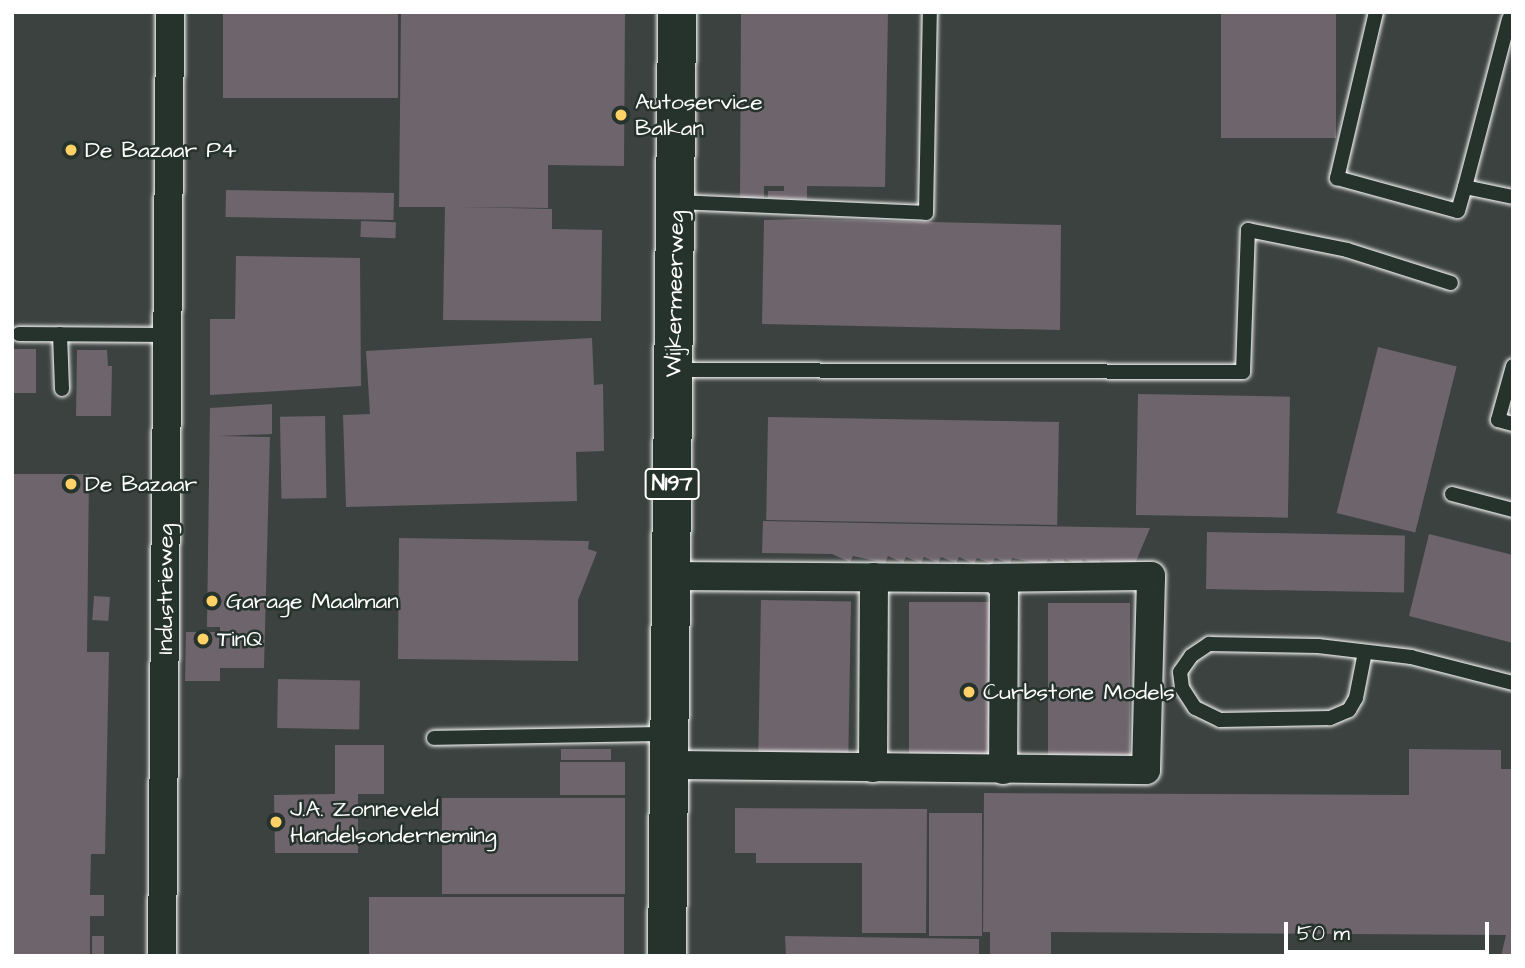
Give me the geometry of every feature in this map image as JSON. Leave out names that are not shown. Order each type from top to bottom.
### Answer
[{"type":"main road","name":"Wijkermeerweg","points":[[667,956],[677,12]]},
{"type":"street","name":"Industrieweg","points":[[162,956],[170,12]]},
{"type":"street","points":[[669,749],[873,768],[1146,771],[1151,576],[671,576]]},
{"type":"street","points":[[873,768],[874,577]]},
{"type":"street","points":[[995,578],[1004,589],[1003,770]]},
{"type":"lane","points":[[676,202],[926,212],[930,12]]},
{"type":"lane","points":[[1376,12],[1337,178],[1458,211],[1509,19]]},
{"type":"lane","points":[[1465,187],[1513,197]]},
{"type":"lane","points":[[674,370],[1243,372],[1248,230],[1347,250],[1451,283]]},
{"type":"lane","points":[[19,334],[167,335]]},
{"type":"lane","points":[[60,334],[62,389]]},
{"type":"lane","points":[[1513,366],[1497,420],[1513,424]]},
{"type":"lane","points":[[1452,494],[1513,510]]},
{"type":"lane","points":[[1365,652],[1356,698],[1349,710],[1330,718],[1220,720],[1195,708],[1182,688],[1180,672],[1191,656],[1209,644],[1365,652],[1410,657],[1513,683]]},
{"type":"lane","points":[[434,738],[669,749]]},
{"type":"building","points":[[223,12],[398,12],[398,98],[223,98]]},
{"type":"building","points":[[401,12],[625,12],[624,166],[548,165],[548,208],[457,207],[552,209],[552,229],[602,230],[601,321],[443,320],[445,207],[399,207]]},
{"type":"building","points":[[741,12],[888,12],[885,187],[807,186],[807,199],[768,198],[768,191],[784,191],[784,186],[764,186],[764,198],[740,198]]},
{"type":"building","points":[[1221,12],[1336,12],[1336,138],[1221,138]]},
{"type":"building","points":[[226,190],[394,193],[394,220],[226,217]]},
{"type":"building","points":[[764,220],[1061,225],[1060,330],[762,324]]},
{"type":"building","points":[[361,221],[396,222],[395,238],[360,237]]},
{"type":"building","points":[[236,256],[360,258],[361,386],[210,395],[210,319],[235,319]]},
{"type":"building","points":[[592,338],[594,385],[603,384],[604,451],[576,452],[577,501],[346,507],[343,415],[370,414],[366,351]]},
{"type":"building","points":[[1378,347],[1457,367],[1415,533],[1337,513]]},
{"type":"building","points":[[12,349],[36,349],[36,393],[12,393]]},
{"type":"building","points":[[77,350],[107,350],[108,366],[112,366],[111,416],[76,416]]},
{"type":"building","points":[[1138,394],[1290,397],[1288,518],[1136,515]]},
{"type":"building","points":[[272,404],[272,434],[219,436],[270,437],[264,668],[220,668],[220,681],[185,681],[186,632],[220,632],[220,627],[207,627],[210,408]]},
{"type":"building","points":[[325,416],[326,498],[281,499],[280,417]]},
{"type":"building","points":[[768,417],[1059,422],[1057,525],[766,520]]},
{"type":"building","points":[[12,474],[89,474],[87,652],[109,652],[105,854],[91,854],[90,895],[104,895],[104,916],[90,916],[90,956],[12,956]]},
{"type":"building","points":[[763,521],[1150,528],[1134,566],[1101,560],[1098,566],[1083,559],[1080,566],[1065,559],[1063,565],[1048,559],[1045,565],[1012,558],[1010,564],[995,558],[992,564],[977,558],[974,564],[959,557],[956,563],[941,557],[938,563],[924,557],[921,563],[906,557],[903,563],[888,556],[885,563],[853,556],[850,562],[832,554],[762,553]]},
{"type":"building","points":[[1207,532],[1405,535],[1404,592],[1206,589]]},
{"type":"building","points":[[1429,534],[1513,555],[1513,643],[1409,616]]},
{"type":"building","points":[[399,538],[589,541],[588,549],[597,552],[578,600],[578,661],[398,659]]},
{"type":"building","points":[[94,596],[110,597],[108,621],[92,620]]},
{"type":"building","points":[[761,600],[851,602],[848,760],[758,758]]},
{"type":"building","points":[[909,602],[991,602],[991,759],[909,759]]},
{"type":"building","points":[[1048,603],[1130,603],[1130,760],[1048,760]]},
{"type":"building","points":[[278,679],[360,680],[359,729],[277,728]]},
{"type":"building","points":[[335,745],[384,745],[384,794],[358,794],[358,853],[275,853],[274,795],[335,794]]},
{"type":"building","points":[[561,749],[611,749],[611,760],[561,760]]},
{"type":"building","points":[[1409,749],[1501,750],[1501,769],[1513,769],[1513,956],[1501,956],[1506,935],[1051,932],[1051,956],[990,956],[990,932],[983,932],[984,793],[1409,795]]},
{"type":"building","points":[[560,762],[625,762],[625,795],[560,795]]},
{"type":"building","points":[[442,798],[625,798],[625,894],[442,894]]},
{"type":"building","points":[[735,808],[927,809],[926,933],[862,933],[862,863],[756,863],[756,853],[735,853]]},
{"type":"building","points":[[929,813],[982,813],[982,936],[929,936]]},
{"type":"building","points":[[369,897],[624,897],[624,956],[369,956]]},
{"type":"building","points":[[92,936],[104,936],[104,956],[92,956]]},
{"type":"building","points":[[785,936],[979,939],[979,956],[786,956]]},
{"type":"building","points":[[1329,950],[1439,950],[1464,954],[1329,956]]},
{"type":"place","name":"Autoservice Balkan","points":[[621,115]]},
{"type":"place","name":"De Bazaar P4","points":[[71,150]]},
{"type":"place","name":"De Bazaar","points":[[71,484]]},
{"type":"place","name":"Garage Maalman","points":[[212,601]]},
{"type":"place","name":"TinQ","points":[[203,639]]},
{"type":"place","name":"Curbstone Models","points":[[969,692]]},
{"type":"place","name":"J.A. Zonneveld Handelsonderneming","points":[[276,822]]}]
